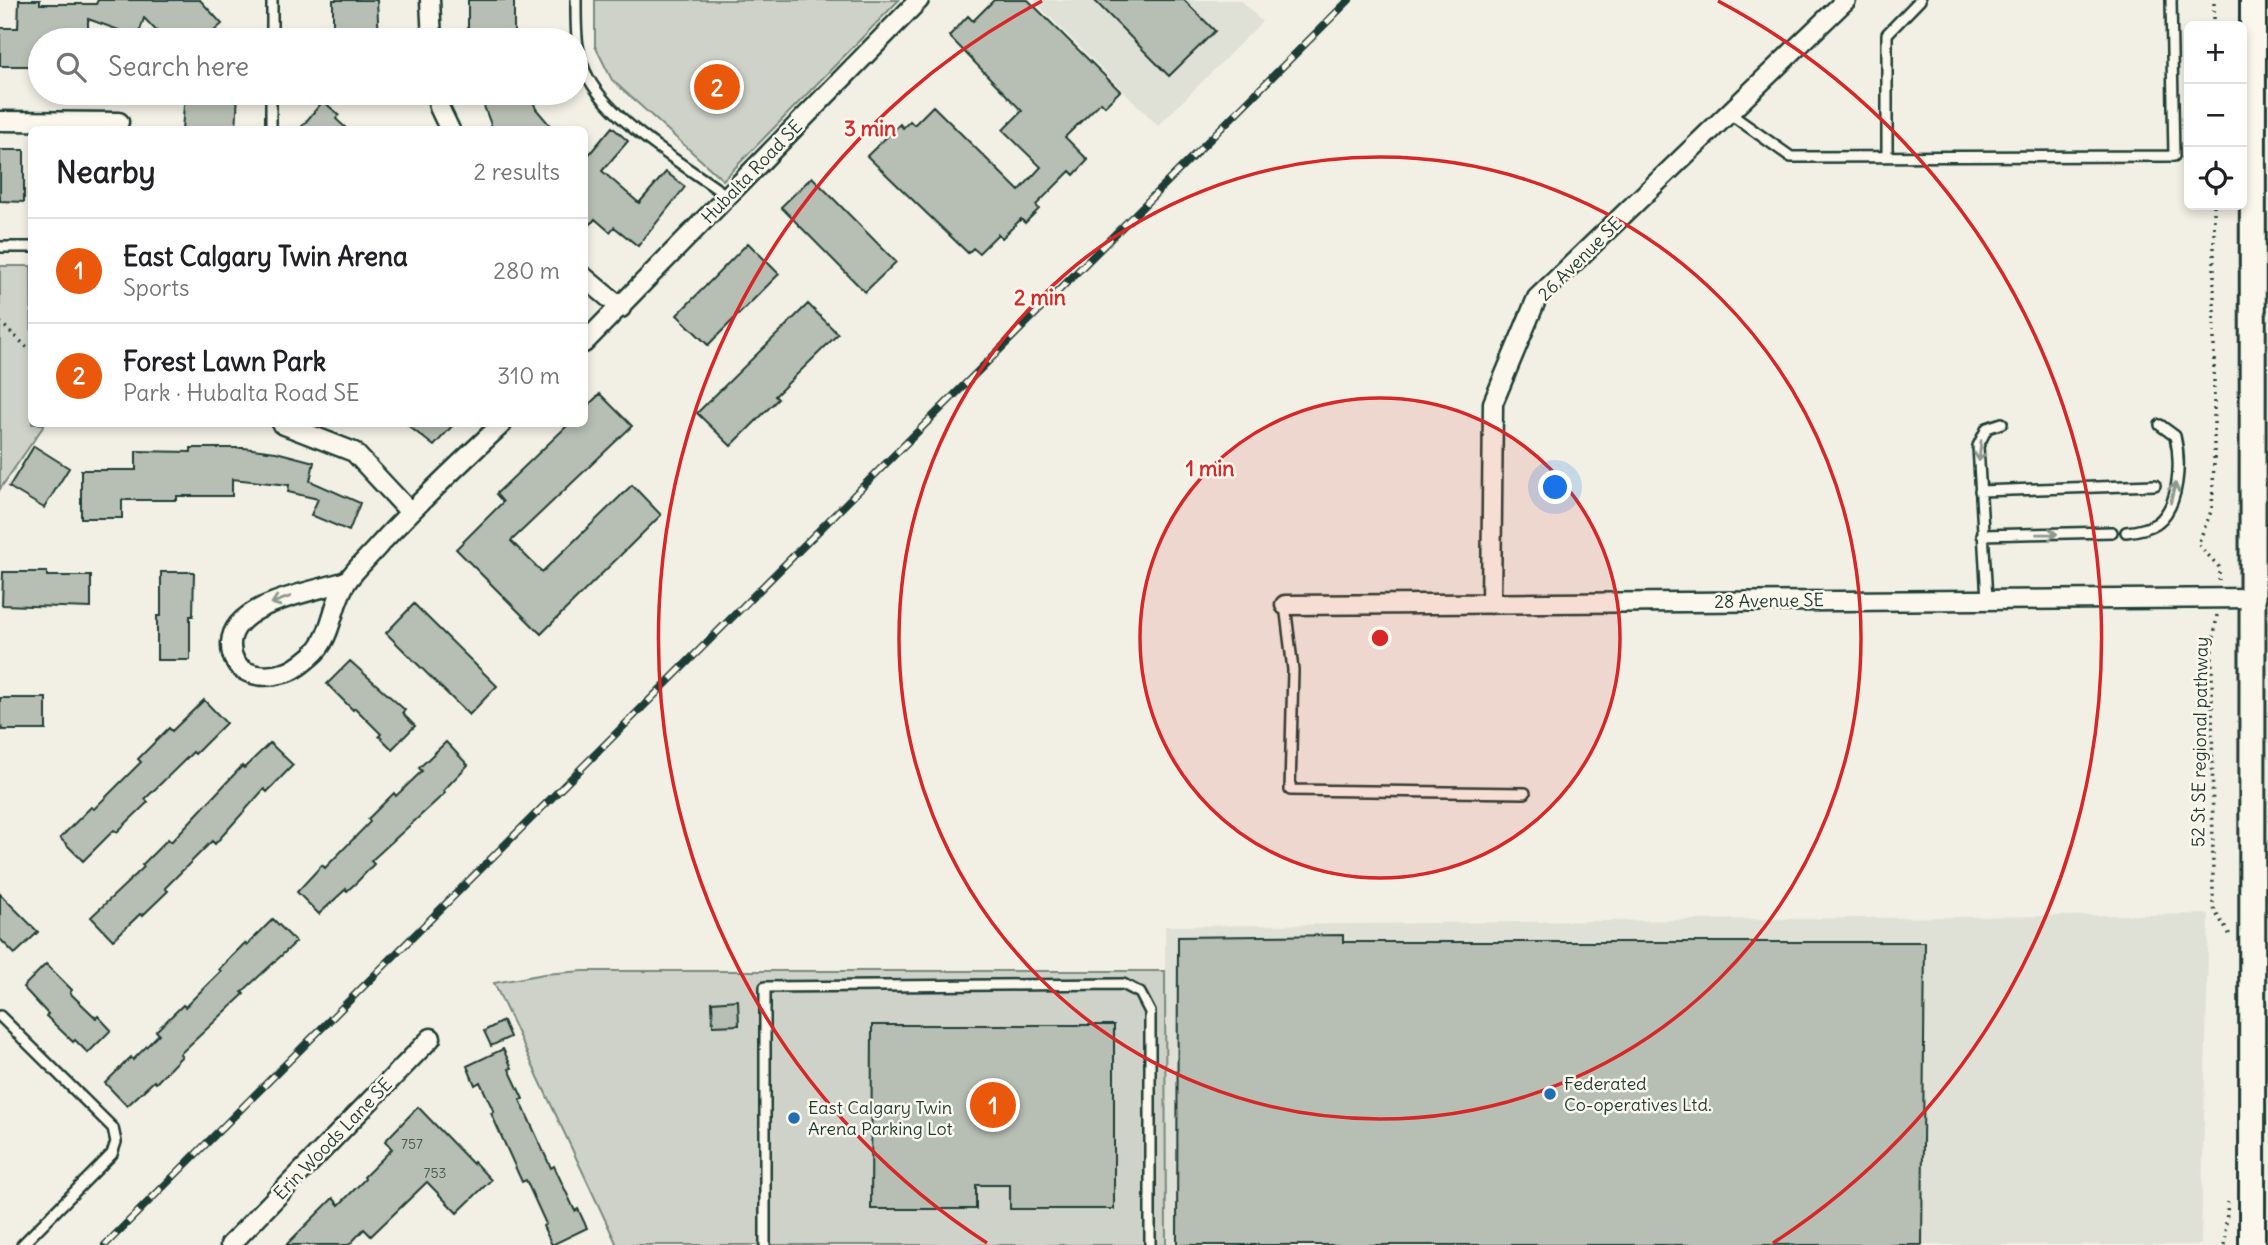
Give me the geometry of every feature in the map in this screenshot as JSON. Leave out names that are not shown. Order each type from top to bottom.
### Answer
[{"type":"main road","points":[[2252,1245],[2257,95],[2253,0]]},
{"type":"street","points":[[430,0],[431,28]]},
{"type":"street","name":"Hubalta Road SE","points":[[588,340],[919,0]]},
{"type":"street","name":"26 Avenue SE","points":[[1491,604],[1493,403],[1537,299],[1846,0]]},
{"type":"street","points":[[439,105],[448,126]]},
{"type":"street","points":[[0,121],[119,122]]},
{"type":"street","points":[[588,280],[621,308]]},
{"type":"street","points":[[290,427],[354,452],[410,512]]},
{"type":"street","points":[[346,581],[322,590],[288,597],[243,618],[231,636],[231,653],[237,666],[257,677],[286,673],[314,654],[327,634],[346,581],[410,512],[499,427]]},
{"type":"street","name":"28 Avenue SE","points":[[1285,605],[2254,598]]},
{"type":"street","name":"Erin Woods Lane SE","points":[[235,1243],[431,1038]]},
{"type":"lane","points":[[272,0],[272,28]]},
{"type":"lane","points":[[576,0],[576,28]]},
{"type":"lane","points":[[1887,156],[1887,34],[1920,0]]},
{"type":"lane","points":[[1729,113],[1791,157],[2174,156],[2171,0]]},
{"type":"lane","points":[[588,78],[612,112],[728,197]]},
{"type":"lane","points":[[271,105],[271,126]]},
{"type":"lane","points":[[0,247],[28,247]]},
{"type":"lane","points":[[1987,599],[1978,446],[1987,428],[2002,424]]},
{"type":"lane","points":[[2126,532],[2157,523],[2167,511],[2175,492],[2178,449],[2175,436],[2160,425]]},
{"type":"lane","points":[[1980,491],[2155,485]]},
{"type":"lane","points":[[1983,535],[2112,532]]},
{"type":"lane","points":[[1285,605],[1293,670],[1290,790],[1525,793]]},
{"type":"lane","points":[[765,1245],[765,987],[1124,984],[1140,993],[1150,1012],[1150,1245]]},
{"type":"lane","points":[[0,1016],[113,1128],[116,1142],[112,1154],[22,1245]]},
{"type":"path","points":[[2214,0],[2214,21]]},
{"type":"path","name":"52 St SE regional pathway","points":[[2214,210],[2214,463],[2211,509],[2198,544],[2219,567],[2220,597],[2212,649],[2213,902],[2215,912],[2230,936],[2231,944]]},
{"type":"path","points":[[0,322],[28,348]]},
{"type":"path","points":[[2224,1245],[2229,1196]]},
{"type":"shaded area","points":[[595,0],[899,0],[723,180],[612,80],[595,46]]},
{"type":"shaded area","points":[[1033,0],[1241,0],[1262,22],[1158,126]]},
{"type":"shaded area","points":[[0,266],[28,266],[28,427],[43,427],[0,489]]},
{"type":"shaded area","name":"Federated Co-operatives Ltd.","points":[[2209,914],[2201,1245],[1166,1245],[1165,926]]},
{"type":"shaded area","points":[[584,971],[1165,971],[1166,1245],[617,1245],[494,983],[544,974]]},
{"type":"building","points":[[19,0],[40,0],[40,4],[96,4],[98,0],[200,0],[222,24],[218,28],[154,28],[144,18],[141,28],[113,28],[88,19],[88,28],[28,28],[28,66],[0,66],[0,28],[18,28]]},
{"type":"building","points":[[333,0],[377,0],[378,28],[333,28]]},
{"type":"building","points":[[468,0],[514,0],[514,28],[468,28]]},
{"type":"building","points":[[994,0],[1028,0],[1120,91],[1105,106],[1101,102],[1065,137],[1088,160],[1074,175],[1070,171],[1036,205],[1039,209],[1025,223],[1021,219],[1002,238],[998,234],[979,253],[973,248],[968,253],[867,156],[900,124],[903,128],[910,121],[914,125],[933,106],[1019,191],[1041,167],[1003,130],[1022,111],[949,36],[968,16],[973,21]]},
{"type":"building","points":[[1094,0],[1184,0],[1215,31],[1169,76]]},
{"type":"building","points":[[184,105],[237,105],[236,126],[182,126]]},
{"type":"building","points":[[320,105],[328,105],[339,115],[336,119],[344,126],[302,126]]},
{"type":"building","points":[[484,105],[534,105],[551,126],[491,126]]},
{"type":"building","points":[[612,127],[628,141],[602,171],[639,203],[666,172],[685,187],[638,246],[614,227],[610,232],[595,219],[588,227],[588,156]]},
{"type":"building","points":[[0,150],[24,150],[24,202],[0,201]]},
{"type":"building","points":[[812,177],[896,262],[865,292],[781,207]]},
{"type":"building","points":[[748,243],[779,274],[708,345],[677,315]]},
{"type":"building","points":[[808,304],[838,334],[775,396],[778,399],[731,446],[697,413]]},
{"type":"building","points":[[600,394],[632,426],[511,541],[542,572],[632,485],[661,515],[541,634],[456,549],[503,502],[496,494],[566,427],[588,427],[588,405]]},
{"type":"building","points":[[410,427],[451,427],[434,446]]},
{"type":"building","points":[[34,446],[69,468],[44,508],[9,487]]},
{"type":"building","points":[[191,448],[244,448],[276,452],[314,462],[310,481],[360,503],[349,531],[311,515],[318,499],[288,492],[289,485],[232,479],[232,496],[122,500],[122,518],[81,518],[81,470],[136,470],[136,451],[191,452]]},
{"type":"building","points":[[3,572],[91,576],[91,608],[2,605]]},
{"type":"building","points":[[161,572],[194,572],[190,660],[157,660]]},
{"type":"building","points":[[414,604],[497,686],[469,715],[386,633]]},
{"type":"building","points":[[350,661],[405,710],[405,716],[415,726],[392,749],[355,708],[353,710],[327,684]]},
{"type":"building","points":[[0,698],[46,698],[46,730],[2,730]]},
{"type":"building","points":[[204,700],[226,723],[145,799],[148,802],[117,832],[114,830],[83,861],[60,838],[91,807],[94,809],[141,762],[138,759],[169,728],[172,731]]},
{"type":"building","points":[[446,742],[468,765],[443,791],[445,793],[371,861],[374,864],[358,881],[319,914],[297,892],[322,865],[325,868],[394,793],[396,796],[422,771],[419,768]]},
{"type":"building","points":[[270,743],[293,765],[267,792],[264,789],[215,844],[212,841],[165,888],[168,891],[113,940],[91,917],[144,867],[142,865],[168,839],[171,842],[242,766],[244,768]]},
{"type":"building","points":[[0,894],[38,932],[15,954],[0,939]]},
{"type":"building","points":[[273,919],[296,942],[180,1054],[182,1056],[156,1083],[154,1081],[127,1106],[105,1083],[131,1057],[133,1060],[159,1034],[156,1031],[183,1005],[185,1007],[245,943],[247,945]]},
{"type":"building","name":"Federated Co-operatives Ltd.","points":[[1343,935],[1343,942],[1925,942],[1922,1245],[1177,1245],[1178,937]]},
{"type":"building","points":[[46,964],[72,990],[70,993],[111,1030],[88,1053],[46,1016],[48,1014],[23,987]]},
{"type":"building","points":[[738,1000],[739,1025],[713,1026],[712,1002]]},
{"type":"building","points":[[503,1021],[510,1037],[491,1046],[484,1031]]},
{"type":"building","points":[[872,1025],[1114,1025],[1114,1209],[1010,1209],[1010,1185],[976,1185],[976,1209],[871,1209]]},
{"type":"building","points":[[503,1049],[523,1099],[520,1100],[551,1168],[554,1166],[575,1211],[578,1209],[587,1228],[552,1245],[543,1226],[546,1224],[526,1180],[522,1182],[480,1082],[475,1085],[467,1066]]},
{"type":"building","points":[[418,1107],[491,1180],[457,1213],[427,1182],[371,1236],[364,1229],[349,1245],[286,1245],[333,1198],[339,1205],[365,1179],[392,1149],[385,1141]]},
{"type":"railway","points":[[105,1245],[1349,0]]},
{"type":"place","name":"Forest Lawn Park","points":[[717,87]]},
{"type":"place","name":"Federated Co-operatives Ltd.","points":[[1550,1094]]},
{"type":"place","name":"East Calgary Twin Arena","points":[[993,1105]]},
{"type":"place","name":"East Calgary Twin Arena Parking Lot","points":[[794,1118]]}]
